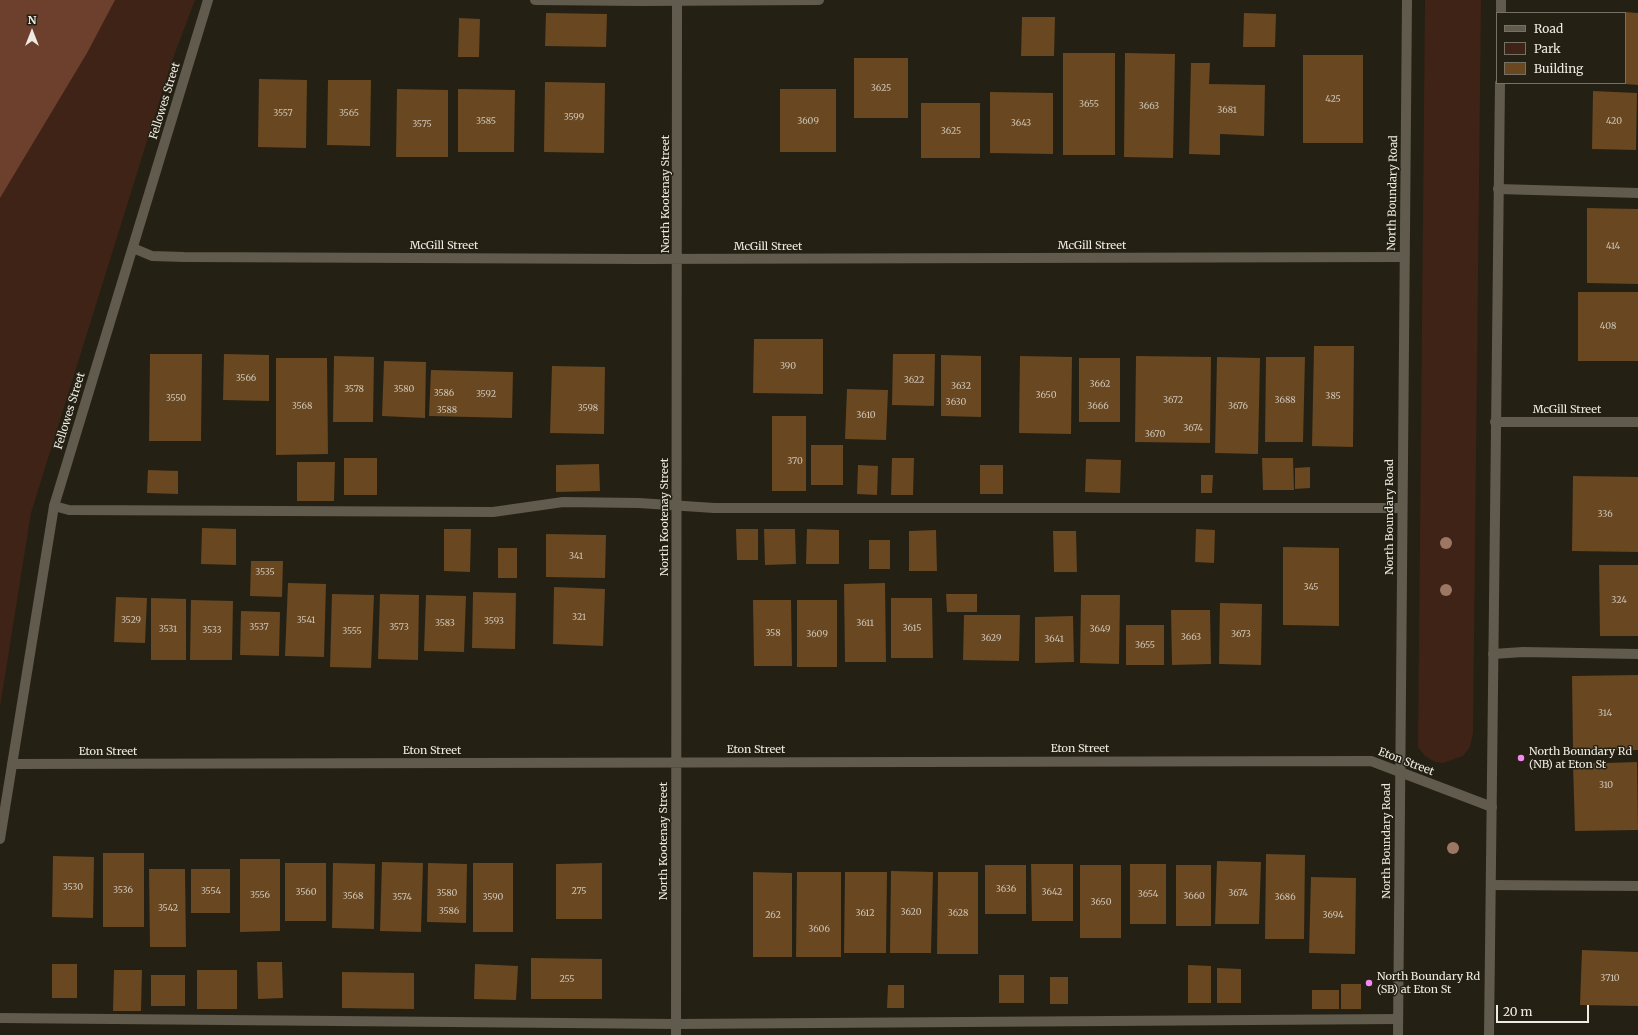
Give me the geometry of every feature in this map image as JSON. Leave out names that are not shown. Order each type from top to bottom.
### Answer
[{"type":"street","name":"Fellowes Street","points":[[0,839],[54,506],[208,0]]},
{"type":"street","points":[[535,0],[819,0]]},
{"type":"street","name":"North Kootenay Street","points":[[676,1035],[678,259],[677,0]]},
{"type":"street","name":"North Boundary Road","points":[[1398,1035],[1404,257],[1408,0]]},
{"type":"street","points":[[1501,12],[1502,0]]},
{"type":"street","points":[[1489,1035],[1500,84]]},
{"type":"street","points":[[1498,189],[1638,193]]},
{"type":"street","name":"McGill Street","points":[[133,248],[152,256],[678,259],[1404,257]]},
{"type":"street","name":"McGill Street","points":[[1495,422],[1638,422]]},
{"type":"street","points":[[54,506],[69,510],[493,512],[563,502],[639,503],[714,508],[1402,508]]},
{"type":"street","points":[[1493,654],[1523,652],[1638,654]]},
{"type":"street","name":"Eton Street","points":[[12,764],[1371,761],[1492,807]]},
{"type":"street","points":[[1491,885],[1638,886]]},
{"type":"street","points":[[0,1018],[676,1024],[1398,1019]]},
{"type":"green space","points":[[41,0],[195,0],[172,61],[31,513],[0,707],[0,76]]},
{"type":"green space","points":[[1425,0],[1481,0],[1473,733],[1470,747],[1463,756],[1443,763],[1435,762],[1425,756],[1418,747]]},
{"type":"shaded area","points":[[0,0],[115,0],[87,53],[0,198]]},
{"type":"building","points":[[1626,12],[1638,13],[1638,85],[1625,84]]},
{"type":"building","points":[[546,13],[607,14],[606,47],[545,46]]},
{"type":"building","points":[[1244,13],[1276,14],[1275,47],[1243,47]]},
{"type":"building","points":[[1022,17],[1055,17],[1054,56],[1021,56]]},
{"type":"building","points":[[459,18],[480,19],[479,57],[458,57]]},
{"type":"building","points":[[1063,53],[1115,53],[1115,155],[1063,155]]},
{"type":"building","points":[[1125,53],[1175,54],[1173,158],[1124,157]]},
{"type":"building","points":[[1303,55],[1363,55],[1363,143],[1303,143]]},
{"type":"building","points":[[854,58],[908,58],[908,118],[854,118]]},
{"type":"building","points":[[1191,63],[1210,63],[1209,84],[1265,85],[1264,136],[1220,134],[1220,155],[1189,154]]},
{"type":"building","points":[[259,79],[307,80],[306,148],[258,147]]},
{"type":"building","points":[[328,80],[371,80],[370,146],[327,145]]},
{"type":"building","points":[[545,82],[605,83],[604,153],[544,152]]},
{"type":"building","points":[[397,89],[448,90],[448,157],[396,157]]},
{"type":"building","points":[[458,89],[515,90],[514,152],[458,152]]},
{"type":"building","points":[[780,89],[836,89],[836,152],[780,152]]},
{"type":"building","points":[[1593,91],[1637,93],[1636,150],[1592,149]]},
{"type":"building","points":[[990,92],[1053,93],[1053,154],[990,153]]},
{"type":"building","points":[[921,103],[980,103],[980,158],[921,158]]},
{"type":"building","points":[[1587,208],[1638,209],[1638,284],[1587,283]]},
{"type":"building","points":[[1578,292],[1638,292],[1638,361],[1578,361]]},
{"type":"building","points":[[754,339],[823,339],[823,394],[753,393]]},
{"type":"building","points":[[1314,346],[1354,346],[1353,447],[1312,446]]},
{"type":"building","points":[[150,354],[202,354],[201,441],[149,441]]},
{"type":"building","points":[[224,354],[269,355],[269,401],[223,400]]},
{"type":"building","points":[[893,354],[935,354],[934,406],[892,405]]},
{"type":"building","points":[[941,355],[981,356],[981,417],[941,416]]},
{"type":"building","points":[[334,356],[374,357],[373,422],[333,422]]},
{"type":"building","points":[[1020,356],[1072,357],[1071,434],[1019,433]]},
{"type":"building","points":[[1136,356],[1211,357],[1210,443],[1135,442]]},
{"type":"building","points":[[1217,357],[1260,358],[1258,454],[1215,453]]},
{"type":"building","points":[[1266,357],[1305,357],[1303,442],[1265,442]]},
{"type":"building","points":[[276,358],[327,358],[328,454],[276,455]]},
{"type":"building","points":[[1079,358],[1120,358],[1120,422],[1079,422]]},
{"type":"building","points":[[384,361],[426,362],[425,418],[382,416]]},
{"type":"building","points":[[552,366],[605,367],[604,434],[550,433]]},
{"type":"building","points":[[431,370],[513,372],[512,418],[429,416]]},
{"type":"building","points":[[847,389],[888,390],[886,440],[845,439]]},
{"type":"building","points":[[772,416],[806,416],[806,491],[772,491]]},
{"type":"building","points":[[811,445],[843,445],[843,485],[811,485]]},
{"type":"building","points":[[344,458],[377,458],[377,495],[344,495]]},
{"type":"building","points":[[892,458],[914,458],[913,495],[891,495]]},
{"type":"building","points":[[1262,458],[1293,458],[1294,490],[1263,490]]},
{"type":"building","points":[[1086,459],[1121,460],[1120,493],[1085,492]]},
{"type":"building","points":[[297,462],[335,462],[334,501],[297,501]]},
{"type":"building","points":[[599,464],[600,491],[556,492],[556,465]]},
{"type":"building","points":[[858,465],[878,466],[877,495],[857,494]]},
{"type":"building","points":[[980,465],[1003,465],[1003,494],[980,494]]},
{"type":"building","points":[[1310,467],[1310,488],[1295,489],[1295,468]]},
{"type":"building","points":[[148,470],[178,471],[178,494],[147,493]]},
{"type":"building","points":[[1201,475],[1213,475],[1212,493],[1201,493]]},
{"type":"building","points":[[1573,476],[1638,477],[1638,552],[1572,551]]},
{"type":"building","points":[[202,528],[236,529],[236,565],[201,564]]},
{"type":"building","points":[[444,529],[471,529],[470,572],[444,571]]},
{"type":"building","points":[[736,529],[758,529],[758,560],[737,560]]},
{"type":"building","points":[[764,529],[795,529],[796,564],[765,565]]},
{"type":"building","points":[[807,529],[839,530],[839,564],[806,564]]},
{"type":"building","points":[[1196,529],[1215,530],[1214,563],[1195,562]]},
{"type":"building","points":[[936,530],[937,571],[909,571],[909,531]]},
{"type":"building","points":[[1053,531],[1076,531],[1077,572],[1054,572]]},
{"type":"building","points":[[546,534],[606,535],[605,578],[546,577]]},
{"type":"building","points":[[869,540],[890,540],[890,569],[869,569]]},
{"type":"building","points":[[1283,547],[1339,548],[1339,626],[1283,625]]},
{"type":"building","points":[[498,548],[517,548],[517,578],[498,578]]},
{"type":"building","points":[[251,561],[283,561],[282,597],[250,596]]},
{"type":"building","points":[[1599,565],[1638,565],[1638,636],[1600,636]]},
{"type":"building","points":[[288,583],[326,584],[324,657],[285,656]]},
{"type":"building","points":[[885,583],[886,662],[845,662],[844,584]]},
{"type":"building","points":[[554,587],[605,589],[603,646],[553,644]]},
{"type":"building","points":[[473,592],[516,593],[515,649],[472,648]]},
{"type":"building","points":[[332,594],[374,595],[371,668],[330,667]]},
{"type":"building","points":[[380,594],[419,595],[418,660],[378,659]]},
{"type":"building","points":[[946,594],[977,594],[977,612],[947,612]]},
{"type":"building","points":[[426,595],[466,596],[464,652],[424,651]]},
{"type":"building","points":[[1081,595],[1120,595],[1119,664],[1080,663]]},
{"type":"building","points":[[116,597],[147,598],[145,643],[114,642]]},
{"type":"building","points":[[151,598],[186,599],[186,660],[151,660]]},
{"type":"building","points":[[891,598],[932,598],[933,658],[891,658]]},
{"type":"building","points":[[191,600],[233,601],[232,660],[190,660]]},
{"type":"building","points":[[753,600],[791,600],[792,666],[754,666]]},
{"type":"building","points":[[797,600],[837,600],[837,667],[797,667]]},
{"type":"building","points":[[1220,603],[1262,604],[1261,665],[1219,664]]},
{"type":"building","points":[[1171,610],[1210,610],[1211,664],[1172,665]]},
{"type":"building","points":[[241,611],[280,612],[279,656],[240,655]]},
{"type":"building","points":[[964,615],[1020,615],[1019,661],[963,660]]},
{"type":"building","points":[[1073,616],[1074,662],[1035,663],[1035,617]]},
{"type":"building","points":[[1126,625],[1164,625],[1164,665],[1126,665]]},
{"type":"building","points":[[1638,675],[1638,750],[1573,750],[1572,676]]},
{"type":"building","points":[[1637,762],[1638,830],[1575,831],[1573,764]]},
{"type":"building","points":[[103,853],[144,853],[144,927],[103,927]]},
{"type":"building","points":[[1266,854],[1305,855],[1304,939],[1265,939]]},
{"type":"building","points":[[53,856],[94,857],[93,918],[52,917]]},
{"type":"building","points":[[240,859],[280,859],[280,931],[240,932]]},
{"type":"building","points":[[1217,861],[1261,862],[1259,924],[1215,924]]},
{"type":"building","points":[[382,862],[423,863],[421,932],[380,931]]},
{"type":"building","points":[[285,863],[326,863],[326,921],[285,921]]},
{"type":"building","points":[[333,863],[375,864],[374,929],[332,928]]},
{"type":"building","points":[[428,863],[467,864],[466,923],[427,922]]},
{"type":"building","points":[[473,863],[513,863],[513,932],[473,932]]},
{"type":"building","points":[[602,863],[602,919],[556,919],[556,864]]},
{"type":"building","points":[[1031,864],[1073,864],[1073,921],[1032,921]]},
{"type":"building","points":[[1130,864],[1166,864],[1166,924],[1130,924]]},
{"type":"building","points":[[985,865],[1026,865],[1026,914],[985,914]]},
{"type":"building","points":[[1080,865],[1121,865],[1121,938],[1080,938]]},
{"type":"building","points":[[1176,865],[1211,865],[1211,926],[1176,926]]},
{"type":"building","points":[[149,869],[185,869],[186,947],[150,947]]},
{"type":"building","points":[[191,869],[230,869],[230,913],[191,913]]},
{"type":"building","points":[[891,871],[933,872],[931,953],[890,953]]},
{"type":"building","points":[[753,872],[792,873],[792,957],[753,957]]},
{"type":"building","points":[[797,872],[841,872],[841,957],[796,957]]},
{"type":"building","points":[[845,872],[887,872],[886,953],[844,953]]},
{"type":"building","points":[[938,872],[978,872],[978,954],[937,954]]},
{"type":"building","points":[[1311,877],[1356,878],[1355,954],[1309,953]]},
{"type":"building","points":[[1582,950],[1638,952],[1638,1006],[1580,1005]]},
{"type":"building","points":[[531,958],[602,959],[602,999],[531,999]]},
{"type":"building","points":[[257,962],[282,962],[283,998],[258,999]]},
{"type":"building","points":[[52,964],[77,964],[77,998],[52,998]]},
{"type":"building","points":[[475,964],[518,966],[516,1000],[474,999]]},
{"type":"building","points":[[1188,965],[1211,966],[1211,1003],[1188,1003]]},
{"type":"building","points":[[1217,968],[1241,969],[1241,1003],[1217,1003]]},
{"type":"building","points":[[114,970],[142,970],[141,1011],[113,1011]]},
{"type":"building","points":[[197,970],[237,970],[237,1009],[197,1009]]},
{"type":"building","points":[[342,972],[414,973],[414,1009],[342,1008]]},
{"type":"building","points":[[151,975],[185,975],[185,1006],[151,1006]]},
{"type":"building","points":[[999,975],[1024,975],[1024,1003],[999,1003]]},
{"type":"building","points":[[1050,977],[1068,977],[1068,1004],[1050,1004]]},
{"type":"building","points":[[1341,984],[1361,984],[1361,1009],[1341,1009]]},
{"type":"building","points":[[888,985],[904,985],[904,1008],[887,1008]]},
{"type":"building","points":[[1312,990],[1339,990],[1339,1009],[1312,1009]]},
{"type":"place","name":"North Boundary Rd (NB) at Eton St","points":[[1521,758]]},
{"type":"place","name":"North Boundary Rd (SB) at Eton St","points":[[1369,983]]}]
